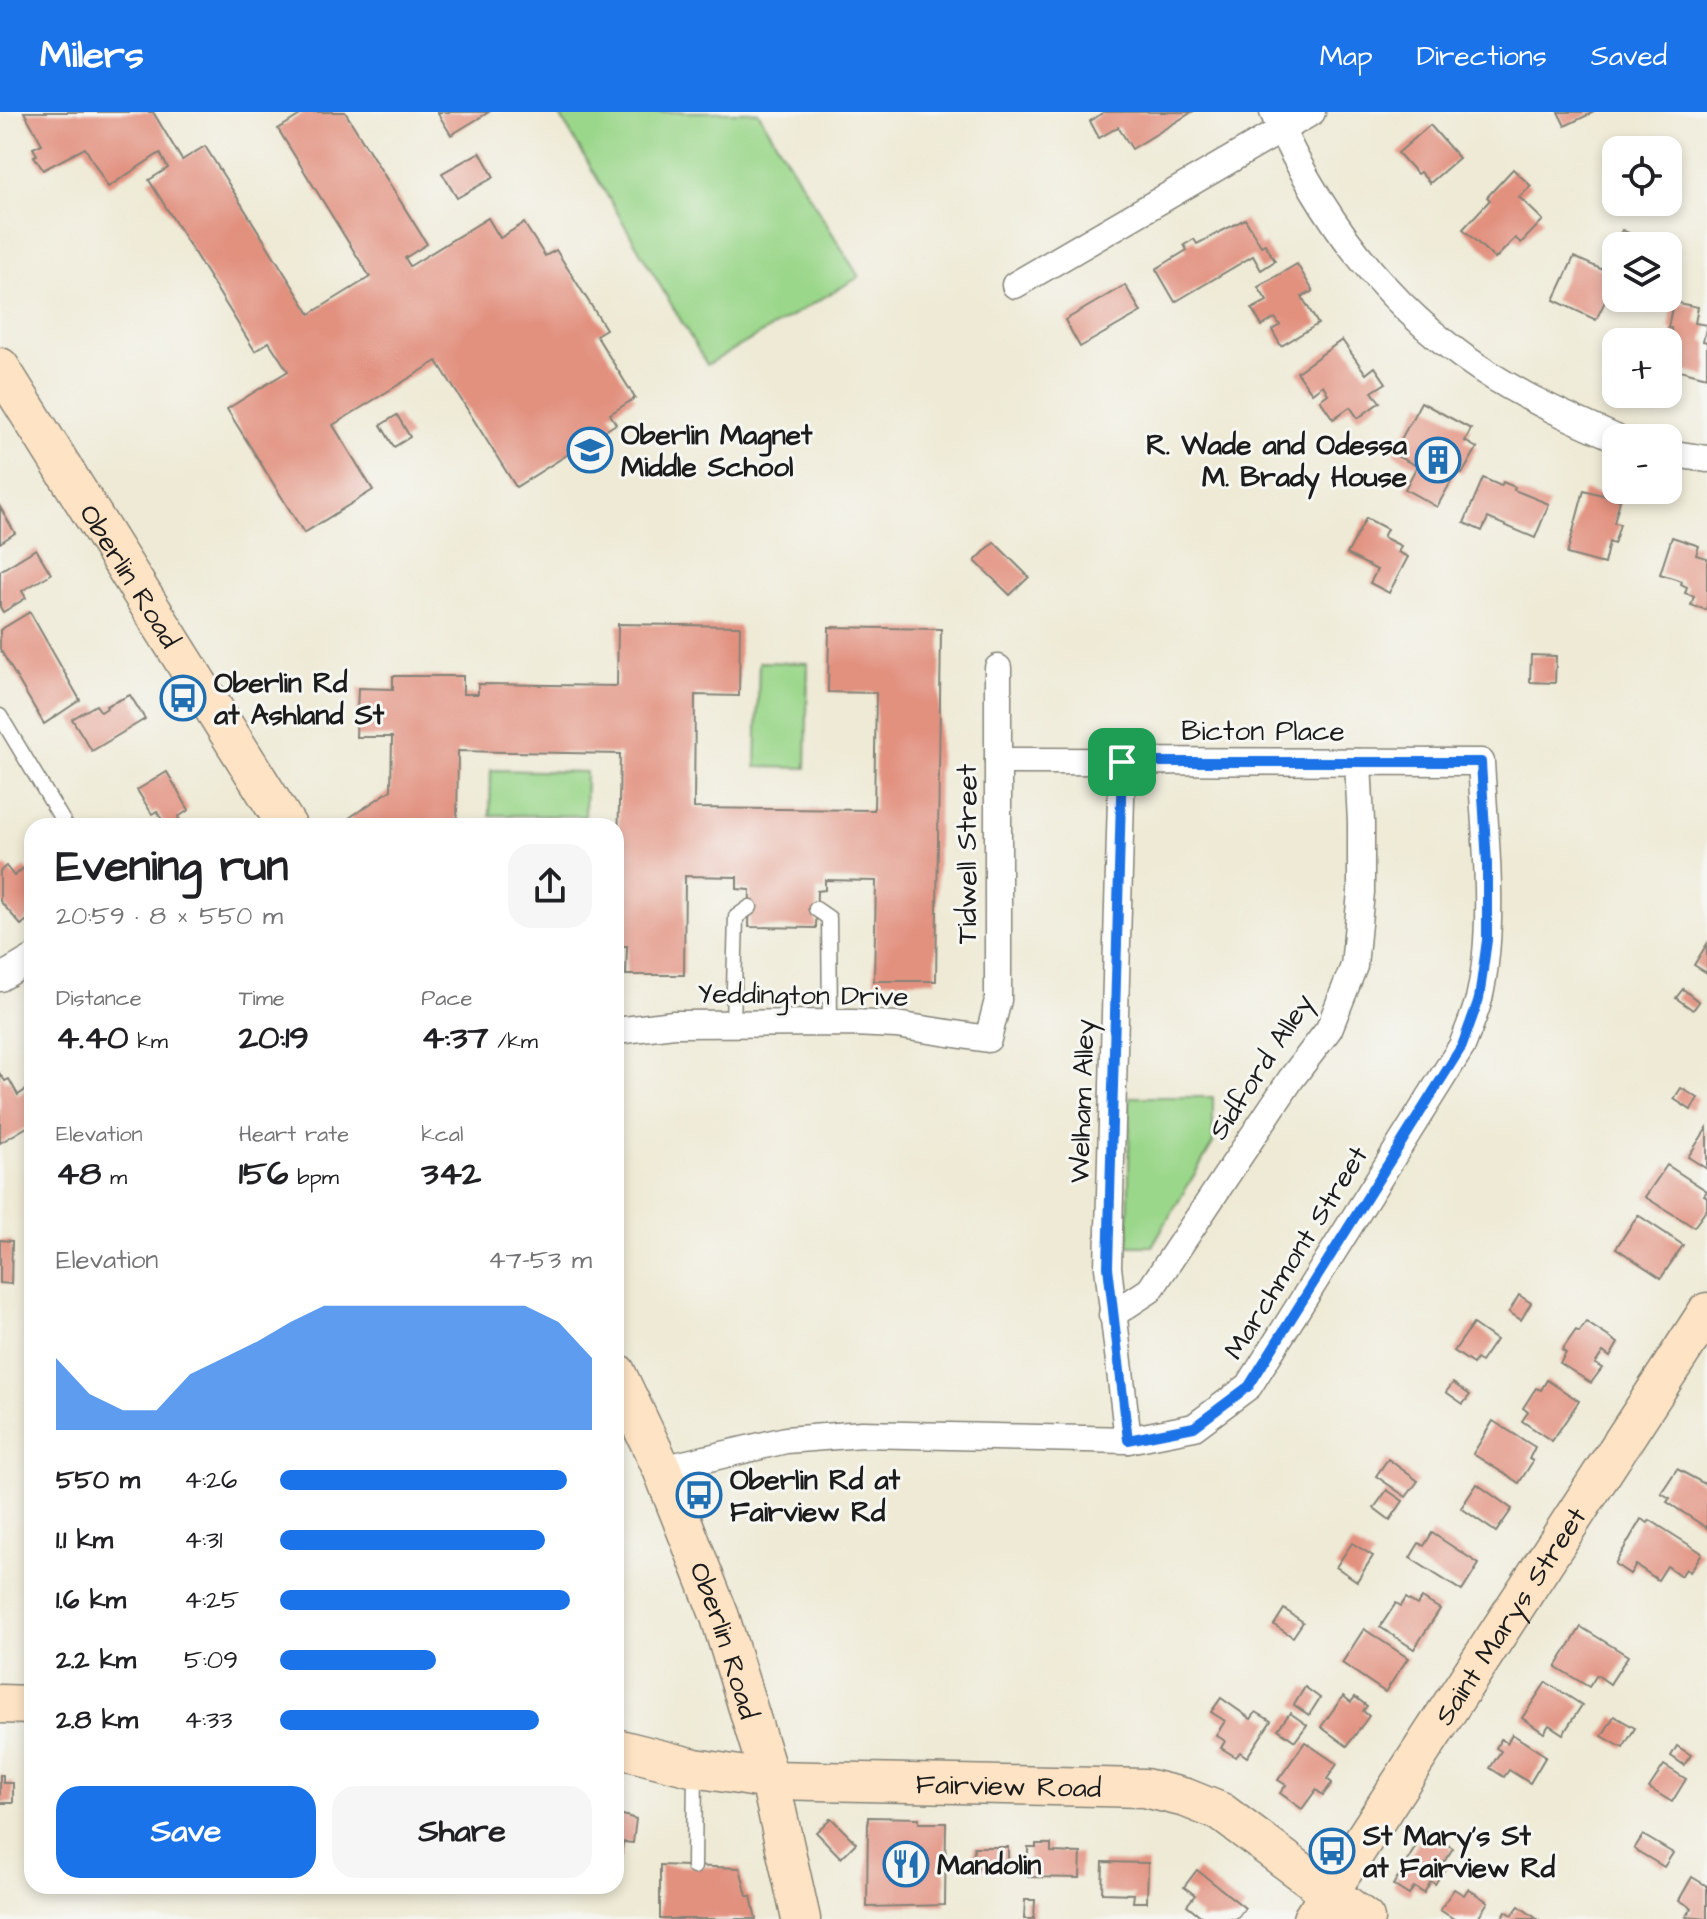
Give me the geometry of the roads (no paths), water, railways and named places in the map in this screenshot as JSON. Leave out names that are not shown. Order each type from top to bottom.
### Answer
[{"type":"main road","name":"Oberlin Road","points":[[0,367],[274,818]]},
{"type":"main road","name":"Saint Marys Street","points":[[1321,1906],[1707,1312]]},
{"type":"main road","name":"Oberlin Road","points":[[624,1389],[662,1469],[720,1617],[770,1780],[801,1919]]},
{"type":"main road","points":[[0,1704],[24,1705]]},
{"type":"main road","name":"Fairview Road","points":[[624,1750],[695,1768],[770,1780],[1145,1788],[1186,1798],[1221,1812],[1321,1906],[1365,1919]]},
{"type":"street","points":[[1015,285],[1277,120],[1312,112]]},
{"type":"street","points":[[1277,120],[1349,246],[1387,291],[1431,332],[1481,369],[1558,413],[1602,432]]},
{"type":"street","points":[[1682,455],[1707,459]]},
{"type":"street","name":"Tidwell Street","points":[[988,1039],[998,1000],[998,668]]},
{"type":"street","name":"Bicton Place","points":[[998,761],[1481,762]]},
{"type":"street","name":"Welham Alley","points":[[1122,762],[1108,1267],[1128,1440]]},
{"type":"street","name":"Sidford Alley","points":[[1112,1315],[1150,1290],[1291,1079],[1329,1029],[1354,966],[1361,892],[1358,762]]},
{"type":"street","name":"Marchmont Street","points":[[662,1469],[786,1440],[862,1434],[1128,1440],[1194,1427],[1249,1386],[1462,1046],[1479,999],[1487,940],[1487,864],[1481,762]]},
{"type":"street","points":[[0,978],[24,964]]},
{"type":"street","name":"Yeddington Drive","points":[[624,1030],[674,1024],[830,1023],[896,1025],[988,1039]]},
{"type":"lane","points":[[0,716],[61,818]]},
{"type":"lane","points":[[733,1024],[736,917],[750,907]]},
{"type":"lane","points":[[816,909],[829,918],[830,1023]]},
{"type":"lane","points":[[694,1867],[695,1768]]},
{"type":"place","name":"Oberlin Magnet Middle School","points":[[590,450]]},
{"type":"place","name":"R. Wade and Odessa M. Brady House","points":[[1438,460]]},
{"type":"place","name":"Oberlin Rd at Ashland St","points":[[183,698]]},
{"type":"place","name":"Oberlin Rd at Fairview Rd","points":[[699,1495]]},
{"type":"place","name":"St Mary's St at Fairview Rd","points":[[1332,1851]]},
{"type":"place","name":"Mandolin","points":[[906,1864]]}]
